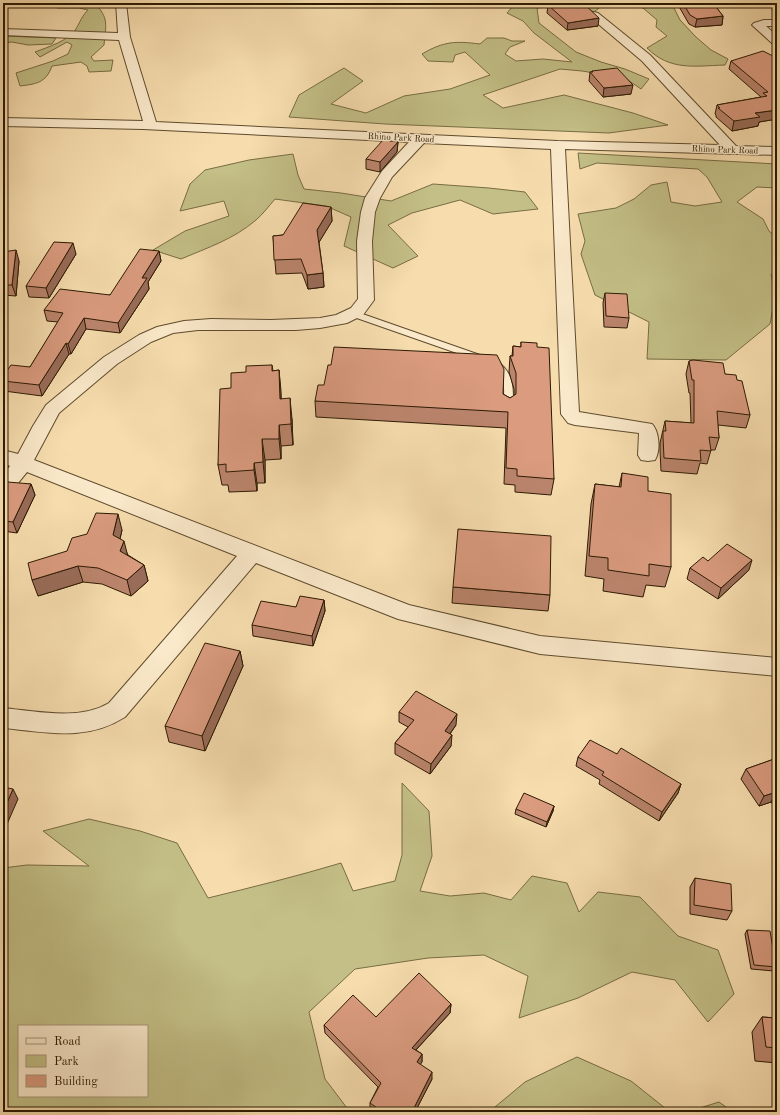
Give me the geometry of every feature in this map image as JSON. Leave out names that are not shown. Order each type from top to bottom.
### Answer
[{"type":"street","points":[[121,3],[124,36],[150,124]]},
{"type":"street","points":[[594,15],[646,58],[732,150]]},
{"type":"street","points":[[777,23],[764,23],[758,25],[777,42]]},
{"type":"street","points":[[3,32],[124,36]]},
{"type":"street","name":"Rhino Park Road","points":[[3,122],[58,125],[150,124],[190,128],[558,145],[777,151]]},
{"type":"street","points":[[3,488],[23,462],[49,413],[103,365],[141,340],[159,332],[211,324],[320,324],[354,314],[363,307],[366,300],[365,234],[368,208],[379,184],[420,138]]},
{"type":"street","points":[[558,145],[570,414],[571,417],[575,419],[644,428],[648,431],[648,455]]},
{"type":"street","points":[[3,456],[23,462],[406,613],[540,645],[777,667]]},
{"type":"street","points":[[3,718],[74,724],[104,718],[117,710],[252,553]]},
{"type":"lane","points":[[354,314],[494,363],[501,367],[508,377],[508,410]]},
{"type":"green space","points":[[64,3],[95,3],[103,13],[106,22],[104,45],[91,57],[94,61],[113,60],[111,71],[89,72],[87,66],[81,62],[52,66],[47,76],[40,82],[20,86],[16,73],[53,61],[68,54],[72,45],[67,42],[40,57],[35,52],[68,37],[76,29],[88,10],[79,8],[57,8]]},
{"type":"green space","points":[[519,3],[667,3],[674,8],[680,20],[696,37],[711,50],[728,59],[725,65],[683,66],[674,64],[656,55],[647,48],[667,36],[656,27],[657,20],[643,8],[624,4],[603,5],[594,12],[582,6],[537,8],[539,23],[576,52],[649,79],[641,89],[625,78],[560,69],[483,95],[503,108],[564,95],[633,113],[668,125],[609,133],[385,124],[289,117],[299,95],[344,68],[363,81],[331,104],[366,113],[404,96],[450,89],[490,75],[465,52],[455,55],[453,62],[428,61],[422,54],[444,44],[464,42],[480,44],[487,38],[504,38],[512,41],[525,41],[510,47],[505,54],[516,61],[543,59],[572,62],[534,33],[523,21],[507,13],[514,5]]},
{"type":"green space","points":[[3,36],[56,38],[52,44],[28,45],[12,42],[3,43]]},
{"type":"green space","points":[[578,153],[777,164],[777,188],[757,187],[737,202],[763,219],[769,231],[777,238],[777,275],[771,274],[775,296],[770,324],[726,360],[647,359],[649,322],[595,295],[581,254],[585,241],[578,214],[616,208],[634,199],[651,185],[667,182],[671,202],[695,206],[722,202],[707,177],[698,169],[597,163],[580,169]]},
{"type":"green space","points":[[293,154],[298,175],[304,189],[391,201],[433,184],[489,188],[525,192],[538,209],[493,214],[460,200],[412,213],[388,225],[418,256],[393,268],[344,246],[351,217],[326,206],[275,199],[248,227],[239,233],[201,251],[181,259],[153,250],[185,231],[229,216],[224,201],[180,211],[190,184],[205,170],[249,160]]},
{"type":"green space","points":[[402,783],[429,811],[432,856],[420,891],[450,896],[484,893],[511,900],[532,876],[567,883],[579,912],[598,892],[640,897],[678,936],[718,950],[734,994],[708,1022],[675,980],[632,972],[578,998],[519,1018],[528,976],[484,955],[428,958],[355,969],[309,1012],[325,1079],[350,1112],[3,1112],[3,868],[27,865],[89,866],[43,831],[89,819],[140,831],[177,843],[208,898],[341,863],[353,891],[395,881],[402,855]]},
{"type":"green space","points":[[577,1057],[631,1081],[670,1112],[489,1112],[525,1082]]},
{"type":"green space","points":[[719,1102],[733,1112],[687,1112]]},
{"type":"building","points":[[583,3],[599,18],[568,23],[548,5]]},
{"type":"building","points":[[683,3],[713,3],[723,16],[697,19],[690,15]]},
{"type":"building","points":[[763,51],[777,58],[777,110],[755,113],[760,117],[734,121],[718,108],[720,108],[717,105],[767,96],[763,93],[768,92],[731,61]]},
{"type":"building","points":[[617,68],[633,85],[604,88],[590,72],[593,72],[592,71]]},
{"type":"building","points":[[383,140],[398,142],[380,162],[366,159]]},
{"type":"building","points":[[303,203],[331,207],[317,230],[323,273],[307,275],[301,259],[274,260],[273,236],[283,235]]},
{"type":"building","points":[[54,242],[73,243],[46,288],[26,286]]},
{"type":"building","points":[[140,249],[159,251],[142,278],[147,278],[118,323],[84,318],[68,344],[66,343],[39,385],[3,381],[3,376],[11,365],[30,367],[63,313],[44,310],[60,289],[110,295]]},
{"type":"building","points":[[16,250],[12,285],[3,285],[3,252]]},
{"type":"building","points":[[605,293],[627,294],[629,318],[606,316]]},
{"type":"building","points":[[521,342],[537,343],[537,347],[549,348],[554,479],[517,476],[517,469],[506,468],[508,412],[315,401],[318,385],[324,385],[328,365],[331,365],[334,347],[497,355],[504,369],[503,394],[510,398],[516,394],[516,373],[510,356],[513,356],[513,346],[521,347]]},
{"type":"building","points":[[693,360],[723,363],[725,374],[736,375],[737,380],[742,381],[750,415],[717,411],[719,438],[709,437],[711,451],[700,450],[701,461],[664,458],[663,431],[666,431],[665,421],[694,423],[694,380],[692,380],[689,361]]},
{"type":"building","points":[[272,365],[272,371],[279,370],[280,399],[290,398],[291,424],[279,425],[279,439],[262,439],[263,462],[254,463],[254,470],[226,472],[226,464],[218,465],[220,389],[231,388],[231,373],[246,372],[246,366]]},
{"type":"building","points":[[622,473],[648,477],[648,491],[671,494],[671,567],[649,564],[649,576],[608,570],[608,558],[589,556],[595,484],[621,487]]},
{"type":"building","points":[[8,482],[31,484],[13,522],[3,521],[3,486]]},
{"type":"building","points":[[96,513],[118,514],[113,535],[124,541],[120,551],[144,565],[127,580],[98,568],[78,566],[32,580],[28,563],[67,551],[72,538],[87,534]]},
{"type":"building","points":[[458,529],[551,536],[550,595],[453,587]]},
{"type":"building","points":[[727,544],[752,560],[721,588],[690,568],[703,557],[708,561]]},
{"type":"building","points":[[300,596],[324,600],[312,636],[252,625],[261,601],[296,607]]},
{"type":"building","points":[[205,643],[240,651],[202,736],[165,726]]},
{"type":"building","points":[[416,691],[457,714],[445,731],[452,735],[431,764],[395,743],[414,720],[399,712]]},
{"type":"building","points":[[590,740],[617,754],[621,748],[681,784],[662,812],[602,775],[604,772],[578,757]]},
{"type":"building","points":[[777,758],[777,793],[764,796],[746,769]]},
{"type":"building","points":[[3,787],[13,789],[3,812]]},
{"type":"building","points":[[524,793],[554,806],[547,822],[516,809]]},
{"type":"building","points":[[695,878],[731,884],[732,911],[694,905]]},
{"type":"building","points":[[747,930],[770,931],[776,967],[754,965]]},
{"type":"building","points":[[419,973],[451,1004],[412,1048],[422,1054],[417,1062],[432,1072],[412,1112],[383,1112],[370,1103],[381,1083],[324,1025],[353,995],[376,1017]]},
{"type":"building","points":[[762,1017],[777,1018],[777,1048],[766,1047]]}]
